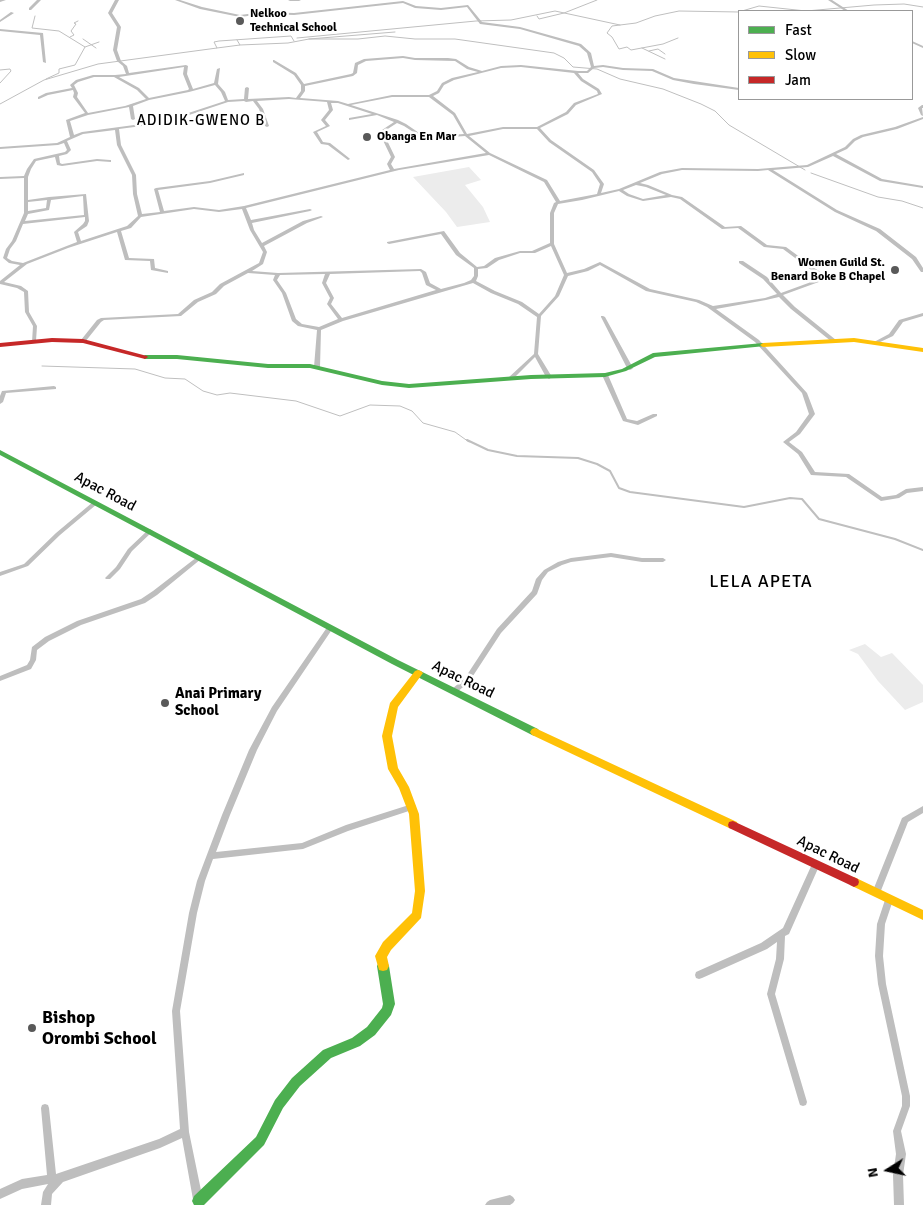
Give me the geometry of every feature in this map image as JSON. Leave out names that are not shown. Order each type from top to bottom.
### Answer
[{"type":"street","points":[[0,1],[4,0]]},
{"type":"street","points":[[30,9],[39,0]]},
{"type":"street","points":[[117,0],[110,13],[119,27],[115,50],[119,61],[125,66],[128,75]]},
{"type":"street","points":[[177,0],[201,8],[240,16],[263,13],[294,14],[403,2],[415,7],[468,6],[481,23],[520,28],[577,44],[589,53],[593,67]]},
{"type":"street","points":[[290,0],[299,0]]},
{"type":"street","points":[[830,0],[845,10]]},
{"type":"street","points":[[0,21],[12,13]]},
{"type":"street","points":[[0,30],[42,34],[45,62]]},
{"type":"street","points":[[914,43],[923,42]]},
{"type":"street","points":[[914,43],[923,47]]},
{"type":"street","points":[[303,85],[352,75],[355,73],[356,64],[368,59],[400,57],[448,59],[458,61],[468,68],[486,71]]},
{"type":"street","points":[[274,61],[295,74],[303,85],[303,91],[297,99]]},
{"type":"street","points":[[87,114],[76,99],[73,84],[85,78],[128,75],[185,66],[187,67],[185,75],[190,90]]},
{"type":"street","points":[[348,104],[392,96],[430,96],[438,92],[443,84],[452,79],[501,67],[526,66],[575,72],[588,72],[593,67],[608,66],[622,69],[655,70],[673,79],[738,89]]},
{"type":"street","points":[[218,69],[216,84],[223,92],[227,101]]},
{"type":"street","points":[[0,148],[53,145],[66,142],[84,132],[165,122],[227,101],[297,99],[348,104],[397,121],[418,132],[424,138],[466,135],[503,128],[538,128],[567,113],[575,104],[600,94],[575,72]]},
{"type":"street","points":[[116,76],[141,92],[148,99]]},
{"type":"street","points":[[72,137],[68,120],[216,84]]},
{"type":"street","points":[[246,101],[247,88]]},
{"type":"street","points":[[39,98],[46,94],[74,89]]},
{"type":"street","points":[[430,96],[454,114],[466,135],[489,154],[546,181],[558,201]]},
{"type":"street","points":[[255,101],[261,109],[267,126]]},
{"type":"street","points":[[329,102],[331,110],[323,120],[328,126],[315,132],[322,143],[329,144],[348,159]]},
{"type":"street","points":[[131,106],[133,119]]},
{"type":"street","points":[[549,377],[536,354],[539,316],[557,296],[566,275],[565,269],[552,244],[552,213],[558,201],[578,200],[620,190],[666,172],[687,168],[769,169],[808,166],[834,155],[846,148],[858,137],[896,128],[923,116],[920,108],[923,106]]},
{"type":"street","points":[[350,119],[377,114]]},
{"type":"street","points":[[393,171],[389,164],[392,157],[381,132],[397,121]]},
{"type":"street","points":[[116,128],[118,144],[134,174],[134,194],[140,216]]},
{"type":"street","points":[[538,128],[552,142],[593,171],[602,184],[600,194]]},
{"type":"street","points":[[22,264],[8,261],[6,258],[8,249],[14,241],[26,213],[26,177],[32,162],[68,152],[69,148],[66,142]]},
{"type":"street","points":[[0,283],[22,264],[80,242],[131,226],[140,216],[194,208],[219,211],[244,207],[393,171],[489,154]]},
{"type":"street","points":[[834,155],[881,180],[923,187]]},
{"type":"street","points":[[57,156],[57,162],[62,164],[110,160]]},
{"type":"street","points":[[769,169],[836,212],[878,230],[914,258],[923,271]]},
{"type":"street","points":[[162,212],[156,189],[210,182],[243,174]]},
{"type":"street","points":[[0,178],[26,177]]},
{"type":"street","points":[[637,184],[681,198],[724,228],[739,227],[766,246],[784,248],[825,278],[780,295],[712,308]]},
{"type":"street","points":[[620,190],[631,196],[646,200],[671,196]]},
{"type":"street","points":[[27,201],[85,195],[86,225],[76,232],[80,242]]},
{"type":"street","points":[[26,213],[48,209],[49,198]]},
{"type":"street","points":[[83,341],[102,319],[179,315],[196,301],[214,293],[222,285],[248,272],[263,261],[265,252],[262,244],[254,234],[244,207]]},
{"type":"street","points":[[249,222],[310,210]]},
{"type":"street","points":[[22,223],[86,216]]},
{"type":"street","points":[[262,244],[305,222],[322,218]]},
{"type":"street","points":[[119,230],[127,259],[152,260],[153,269],[166,272]]},
{"type":"street","points":[[388,243],[442,232],[458,254],[476,268],[484,267],[497,259],[520,252],[533,252],[552,244]]},
{"type":"street","points":[[741,262],[765,278],[793,308],[834,341]]},
{"type":"street","points":[[566,275],[586,270],[596,264],[602,264],[648,290],[697,301],[712,308],[747,332],[798,384],[809,403],[811,410],[810,419],[798,433],[786,442],[800,453],[814,474],[847,475],[881,500],[897,497],[906,491],[923,489]]},
{"type":"street","points":[[473,281],[476,268]]},
{"type":"street","points":[[248,272],[278,274],[421,270],[424,272],[428,284],[440,290]]},
{"type":"street","points":[[328,273],[324,285],[331,296],[329,304],[341,320]]},
{"type":"street","points":[[278,274],[275,280],[284,293],[294,320],[300,325],[319,329],[341,320],[473,281],[520,303],[539,316]]},
{"type":"street","points":[[0,283],[19,287],[26,291],[27,312],[35,326],[34,341]]},
{"type":"street","points":[[876,342],[891,335],[901,321],[923,314]]},
{"type":"street","points":[[603,316],[630,368]]},
{"type":"street","points":[[316,367],[319,329]]},
{"type":"street","points":[[0,345],[34,341],[83,341],[146,357],[177,356],[268,366],[301,365],[394,385],[420,386],[605,375],[630,368],[641,360],[665,353],[760,345],[854,340],[923,350]]},
{"type":"street","points":[[510,380],[536,354]]},
{"type":"street","points":[[605,375],[625,420],[638,423],[655,415]]},
{"type":"street","points":[[0,402],[4,392],[54,388]]},
{"type":"street","name":"Apac Road","points":[[0,452],[418,673],[548,738],[923,915]]},
{"type":"street","points":[[0,574],[26,566],[58,534],[95,503]]},
{"type":"street","points":[[108,578],[118,568],[130,550],[150,531]]},
{"type":"street","points":[[454,690],[471,674],[499,631],[535,592],[539,579],[546,571],[560,563],[571,560],[611,555],[642,560],[663,560]]},
{"type":"street","points":[[0,679],[29,667],[33,660],[34,649],[47,639],[78,623],[142,601],[199,558]]},
{"type":"street","points":[[199,1203],[184,1132],[176,1011],[193,913],[210,856],[236,789],[274,709],[330,628]]},
{"type":"street","points":[[199,1203],[260,1141],[279,1104],[296,1082],[327,1054],[356,1042],[371,1031],[388,1011],[389,1004],[381,956],[387,946],[417,915],[420,891],[412,807],[393,769],[387,736],[393,706],[418,673]]},
{"type":"street","points":[[210,856],[309,845],[346,828],[412,807]]},
{"type":"street","points":[[876,893],[905,820],[923,809]]},
{"type":"street","points":[[699,975],[764,946],[786,931],[816,864]]},
{"type":"street","points":[[889,900],[881,924],[879,956],[882,984],[906,1096],[906,1106],[897,1132],[901,1154],[898,1175],[899,1205]]},
{"type":"street","points":[[781,935],[780,959],[771,994],[803,1102]]},
{"type":"street","points":[[45,1108],[56,1178],[48,1192],[46,1205]]},
{"type":"street","points":[[0,1194],[22,1184],[56,1178],[160,1143],[184,1132]]},
{"type":"street","points":[[490,1205],[510,1200]]},
{"type":"shaded area","points":[[469,167],[481,180],[465,185],[483,207],[490,222],[457,227],[446,212],[413,177]]},
{"type":"shaded area","points":[[865,644],[881,657],[892,653],[923,685],[923,702],[905,710],[878,681],[858,654],[849,650]]},
{"type":"waterway","points":[[564,13],[597,0]]},
{"type":"waterway","points":[[817,10],[904,4],[923,7]]},
{"type":"waterway","points":[[745,10],[759,6],[797,10]]},
{"type":"waterway","points":[[297,38],[476,21],[511,20],[555,11],[564,13]]},
{"type":"waterway","points":[[620,25],[636,23],[655,16],[679,11],[738,12]]},
{"type":"waterway","points":[[537,16],[539,19],[564,13]]},
{"type":"waterway","points":[[564,13],[620,25]]},
{"type":"waterway","points":[[35,16],[32,28],[59,31],[85,47]]},
{"type":"waterway","points":[[70,37],[74,35],[71,31],[76,24],[74,23],[78,21]]},
{"type":"waterway","points":[[620,25],[612,26],[607,33],[612,37],[619,49],[627,47],[631,50],[663,44],[678,38]]},
{"type":"waterway","points":[[309,39],[395,32]]},
{"type":"waterway","points":[[217,48],[214,42],[219,41],[291,36],[294,41]]},
{"type":"waterway","points":[[309,39],[358,39],[385,36],[415,39],[455,39],[554,53],[564,58],[573,67],[597,69],[620,79],[663,89],[701,104],[715,111],[729,125],[805,170]]},
{"type":"waterway","points":[[83,39],[91,45]]},
{"type":"waterway","points":[[240,45],[288,43],[309,39]]},
{"type":"waterway","points":[[237,40],[240,45]]},
{"type":"waterway","points":[[91,45],[99,42]]},
{"type":"waterway","points":[[85,47],[91,45]]},
{"type":"waterway","points":[[91,45],[96,48]]},
{"type":"waterway","points":[[217,48],[240,45]]},
{"type":"waterway","points":[[46,79],[59,73],[59,69],[75,65],[85,47]]},
{"type":"waterway","points":[[0,104],[44,80],[98,64],[217,48]]},
{"type":"waterway","points":[[642,48],[665,59]]},
{"type":"waterway","points":[[649,51],[658,49],[665,54]]},
{"type":"waterway","points":[[0,70],[10,69],[11,71],[0,83]]},
{"type":"waterway","points":[[811,173],[878,197],[902,201],[923,208]]},
{"type":"waterway","points":[[42,366],[135,369],[165,378],[185,379],[203,391],[217,395],[230,393],[296,401],[340,416],[370,405],[400,406],[412,411],[423,423],[455,432],[469,442]]},
{"type":"waterway","points":[[467,440],[488,450],[517,456],[578,458],[597,464],[610,471],[619,488],[630,492],[744,507],[790,498],[802,499],[819,519],[895,539],[923,550]]},
{"type":"traffic: fast","points":[[145,357],[177,357],[268,366],[310,366],[382,383],[409,386],[531,377],[605,375],[624,370],[653,355],[763,345]]},
{"type":"traffic: fast","points":[[0,452],[395,662],[535,732]]},
{"type":"traffic: fast","points":[[199,1201],[260,1141],[279,1104],[296,1082],[327,1054],[356,1042],[371,1031],[387,1011],[389,1004],[383,966]]},
{"type":"traffic: slow","points":[[763,345],[854,340],[923,350]]},
{"type":"traffic: slow","points":[[383,966],[381,956],[387,946],[417,915],[420,891],[414,814],[404,787],[393,769],[387,736],[393,706],[418,673]]},
{"type":"traffic: slow","points":[[535,732],[733,825]]},
{"type":"traffic: slow","points":[[854,882],[923,915]]},
{"type":"traffic: jam","points":[[0,345],[52,340],[83,341],[145,357]]},
{"type":"traffic: jam","points":[[733,825],[854,882]]},
{"type":"place","name":"Nelkoo Technical School","points":[[240,21]]},
{"type":"place","name":"Obanga En Mar","points":[[367,137]]},
{"type":"place","name":"Women Guild St. Benard Boke B Chapel","points":[[895,270]]},
{"type":"place","name":"Anai Primary School","points":[[165,703]]},
{"type":"place","name":"Bishop Orombi School","points":[[32,1028]]},
{"type":"district","name":"ADIDIK-GWENO B","points":[[201,121]]},
{"type":"district","name":"LELA APETA","points":[[761,582]]}]
